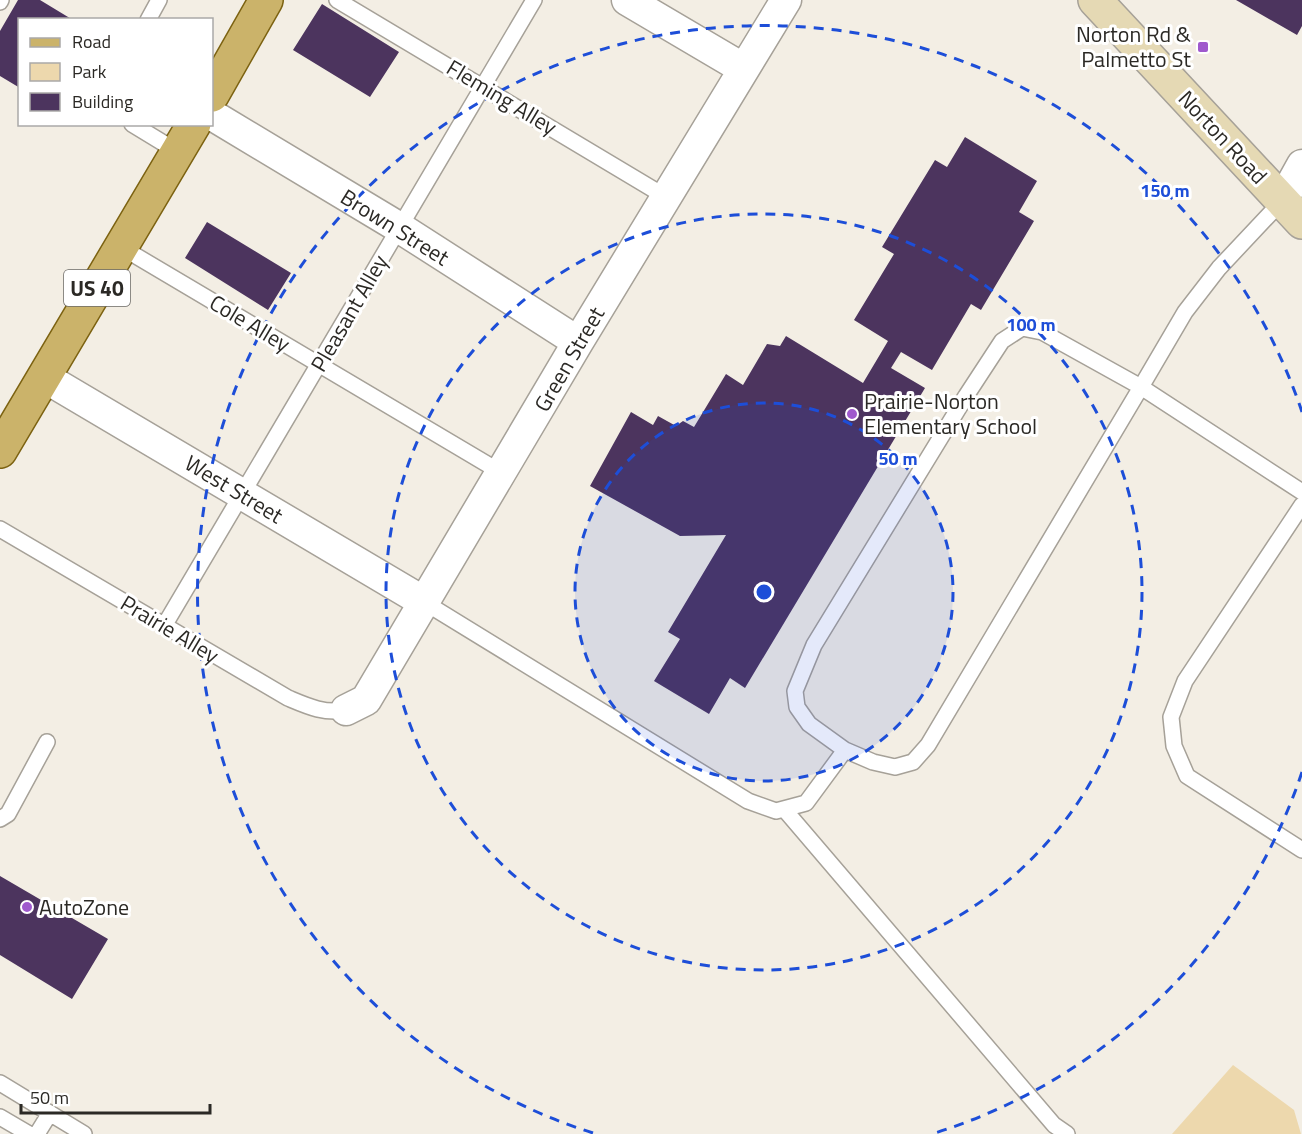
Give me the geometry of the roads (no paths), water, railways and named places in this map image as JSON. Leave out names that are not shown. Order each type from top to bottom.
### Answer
[{"type":"main road","points":[[213,93],[257,3]]},
{"type":"main road","name":"Norton Road","points":[[1105,4],[1292,211]]},
{"type":"main road","name":"US 40","points":[[0,451],[186,138]]},
{"type":"street","points":[[627,0],[744,69]]},
{"type":"street","name":"Green Street","points":[[345,710],[366,700],[578,342],[786,0]]},
{"type":"street","name":"Brown Street","points":[[213,116],[400,228],[578,342]]},
{"type":"street","points":[[1292,211],[1302,165]]},
{"type":"street","name":"West Street","points":[[44,377],[424,602]]},
{"type":"lane","points":[[149,18],[159,0]]},
{"type":"lane","name":"Fleming Alley","points":[[338,0],[666,197]]},
{"type":"lane","name":"Pleasant Alley","points":[[164,626],[534,0]]},
{"type":"lane","points":[[140,126],[186,138]]},
{"type":"lane","points":[[1292,211],[1219,268],[1185,312],[1141,387],[928,745],[913,762],[895,767],[873,762],[845,750],[809,724],[797,707],[795,691],[814,645],[1002,340],[1023,328],[1042,332],[1141,387],[1302,492]]},
{"type":"lane","name":"Cole Alley","points":[[121,247],[502,472]]},
{"type":"lane","points":[[1302,505],[1185,681],[1171,717],[1174,746],[1187,776],[1302,850]]},
{"type":"lane","name":"Prairie Alley","points":[[0,529],[288,699],[314,709],[345,710]]},
{"type":"lane","points":[[424,602],[748,801],[777,811],[806,803],[845,750]]},
{"type":"lane","points":[[0,819],[8,814],[47,742]]},
{"type":"lane","points":[[784,809],[1054,1125],[1067,1134]]},
{"type":"lane","points":[[0,1083],[84,1134]]},
{"type":"lane","points":[[37,1134],[50,1113]]},
{"type":"lane","points":[[0,1117],[29,1134]]},
{"type":"place","name":"Norton Rd & Palmetto St","points":[[1203,47]]},
{"type":"place","name":"Prairie-Norton Elementary School","points":[[852,414]]},
{"type":"place","name":"AutoZone","points":[[27,907]]}]
